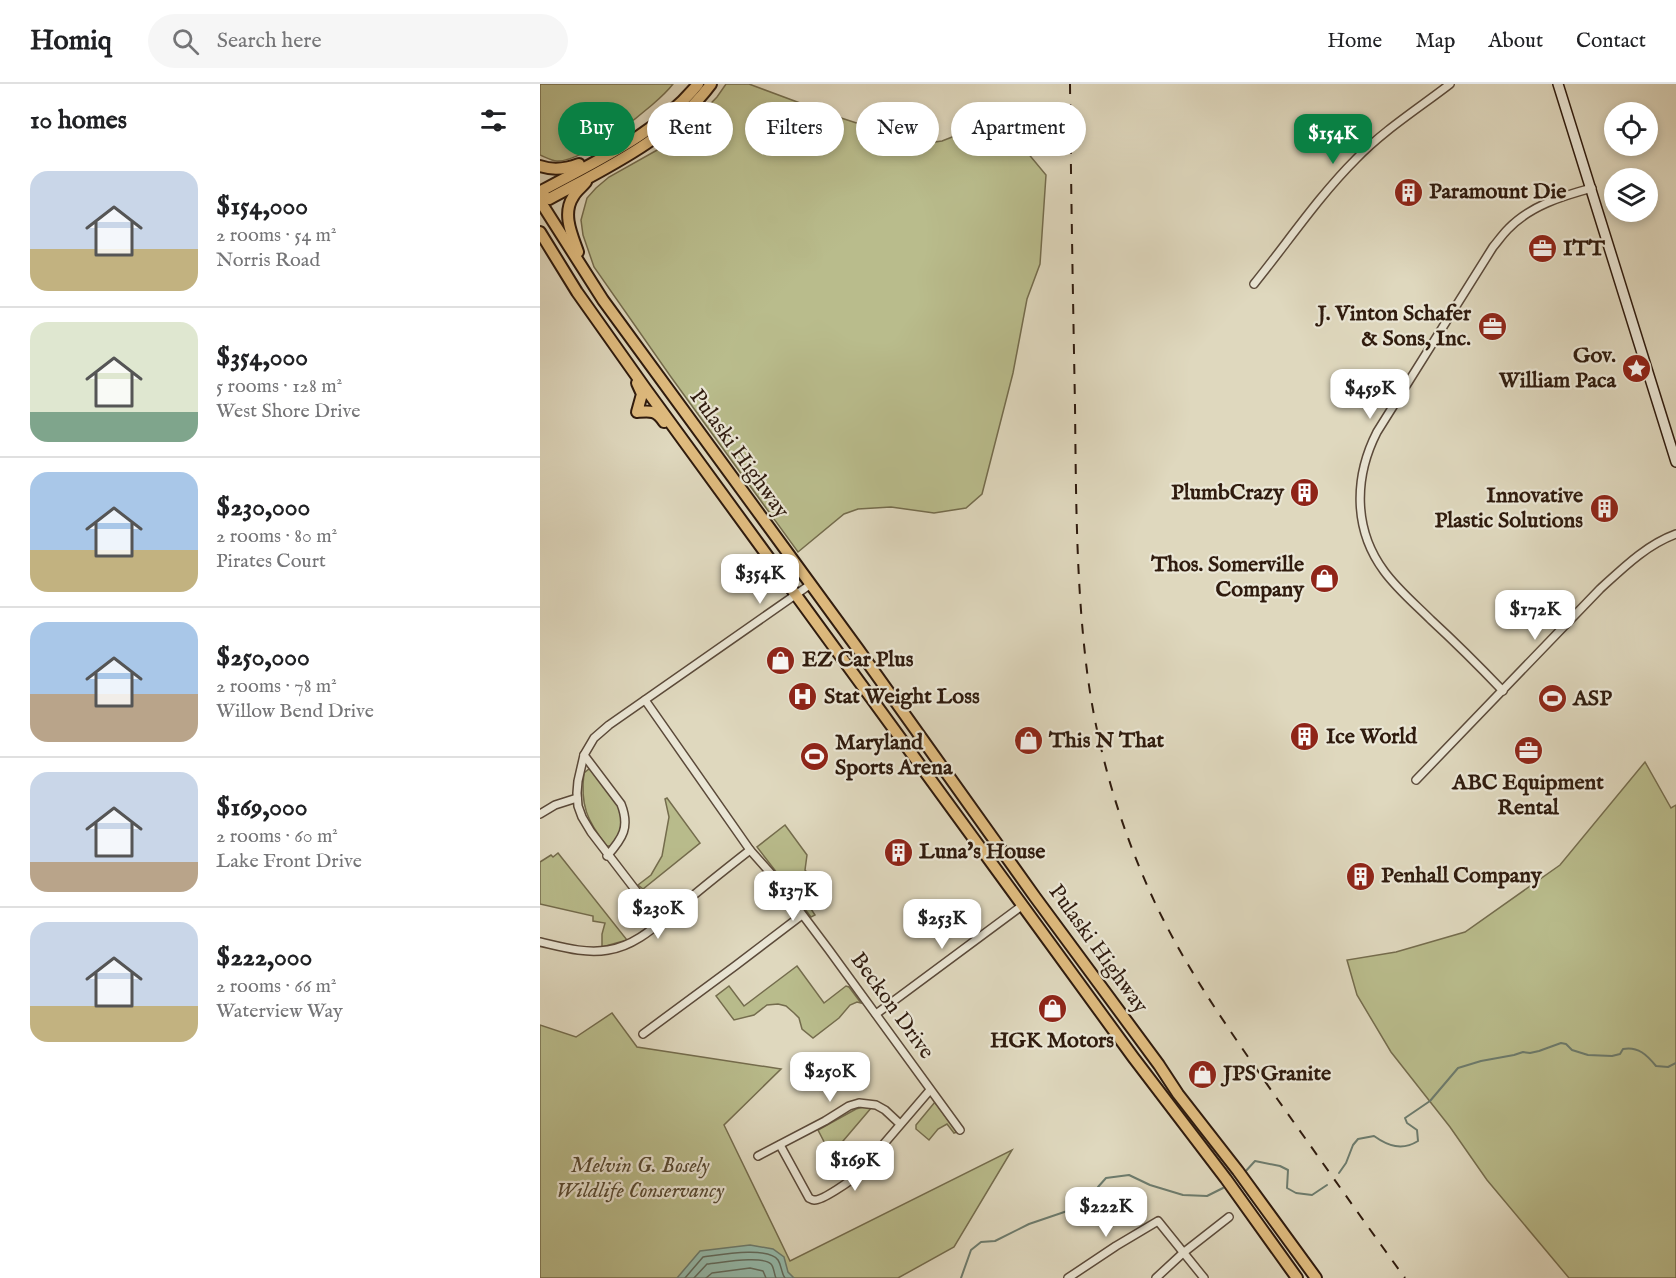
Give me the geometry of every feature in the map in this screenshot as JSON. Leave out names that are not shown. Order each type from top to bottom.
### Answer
[{"type":"highway","points":[[635,138],[669,113],[698,84]]},
{"type":"highway","points":[[604,156],[543,190],[541,198],[549,199],[662,133],[688,111],[711,84]]},
{"type":"highway","points":[[540,166],[547,169],[568,168],[599,156]]},
{"type":"highway","points":[[584,270],[570,229],[569,210],[573,196],[591,176]]},
{"type":"highway","name":"Pulaski Highway","points":[[541,198],[603,300],[811,584],[1035,897],[1160,1065],[1178,1094],[1238,1171],[1316,1278]]},
{"type":"highway","name":"Pulaski Highway","points":[[540,232],[577,292],[688,447],[1293,1275]]},
{"type":"highway","points":[[605,332],[611,347],[640,388],[642,394],[637,412],[654,412],[659,415],[681,444],[688,447]]},
{"type":"main road","points":[[1558,84],[1676,462]]},
{"type":"street","points":[[1254,284],[1315,204],[1356,159],[1373,143],[1450,84]]},
{"type":"street","points":[[1503,691],[1393,582],[1380,565],[1368,543],[1362,523],[1360,497],[1362,473],[1369,447],[1377,432],[1493,247],[1508,229],[1536,208],[1558,198],[1592,189]]},
{"type":"street","points":[[1416,780],[1600,589],[1626,566],[1663,539],[1676,534]]},
{"type":"street","points":[[660,922],[607,856],[582,817],[577,798],[584,755],[594,738],[609,725],[811,584]]},
{"type":"street","name":"Beckon Drive","points":[[645,700],[750,850],[775,878],[960,1130]]},
{"type":"street","points":[[584,755],[621,804],[624,813],[623,835],[607,856]]},
{"type":"street","points":[[540,814],[555,805],[577,798]]},
{"type":"street","points":[[540,942],[595,951],[611,950],[632,943],[750,850]]},
{"type":"street","points":[[876,1014],[1023,905]]},
{"type":"street","points":[[643,1034],[802,915]]},
{"type":"street","points":[[780,1145],[809,1198],[815,1200],[853,1179],[930,1090]]},
{"type":"street","points":[[758,1156],[849,1106],[859,1103],[876,1105],[900,1124]]},
{"type":"street","points":[[1156,1278],[1229,1217]]},
{"type":"street","points":[[1068,1278],[1158,1221],[1204,1278]]},
{"type":"green space","points":[[540,84],[673,84],[655,102],[647,102],[647,109],[635,119],[635,102],[558,102],[558,156],[575,156],[557,161],[540,155]]},
{"type":"green space","points":[[726,84],[749,84],[797,102],[745,102],[745,156],[844,156],[844,119],[856,123],[856,156],[939,156],[939,141],[951,137],[951,156],[1030,156],[1046,175],[1040,264],[1027,299],[1013,373],[982,494],[966,508],[934,513],[891,507],[858,509],[844,514],[798,552],[594,267],[583,235],[581,220],[587,198],[609,177],[647,156],[733,156],[733,102],[712,102]]},
{"type":"green space","points":[[1645,762],[1671,808],[1676,805],[1676,1278],[1569,1278],[1487,1180],[1450,1127],[1391,1052],[1357,995],[1347,960],[1396,952],[1465,932],[1560,865]]},
{"type":"green space","points":[[589,769],[610,792],[622,817],[620,834],[613,846],[607,846],[594,829],[586,812],[583,784],[584,773]]},
{"type":"green space","points":[[667,798],[700,843],[643,889],[638,885],[651,875],[662,856],[669,817],[665,799]]},
{"type":"green space","points":[[785,825],[807,855],[805,870],[827,898],[811,909],[815,915],[811,917],[757,847]]},
{"type":"green space","points":[[558,853],[627,940],[602,947],[605,923],[593,921],[593,916],[540,904],[540,862]]},
{"type":"green space","points":[[797,966],[824,1003],[846,986],[861,1003],[850,1005],[839,1018],[813,1038],[802,1029],[799,1018],[786,1006],[767,1005],[754,1015],[734,1020],[716,996],[729,986],[744,1006]]},
{"type":"green space","name":"Melvin G. Bosely Wildlife Conservancy","points":[[612,1013],[637,1047],[781,1069],[724,1125],[790,1261],[1012,1150],[954,1247],[898,1278],[540,1278],[540,1025],[576,1037]]},
{"type":"green space","points":[[935,1102],[957,1132],[954,1133],[947,1124],[938,1129],[929,1140],[916,1129],[916,1125]]},
{"type":"green space","points":[[863,1107],[872,1107],[832,1154],[850,1169],[849,1171],[832,1157],[818,1130]]},
{"type":"water","points":[[750,1245],[773,1249],[784,1257],[788,1272],[794,1278],[677,1278],[700,1251]]},
{"type":"waterway","points":[[1339,1173],[1358,1139],[1374,1136],[1395,1146],[1406,1146],[1418,1141],[1417,1130],[1407,1123],[1405,1118],[1430,1101],[1458,1068],[1523,1052],[1539,1051],[1561,1043],[1566,1044],[1572,1050],[1588,1055],[1612,1056],[1628,1048],[1646,1055],[1656,1066],[1668,1067],[1676,1063]]},
{"type":"waterway","points":[[1244,1173],[1255,1161],[1288,1170],[1287,1188],[1296,1193],[1312,1195],[1327,1185]]},
{"type":"waterway","points":[[961,1278],[971,1250],[981,1242],[995,1241],[1029,1224],[1079,1207],[1093,1197],[1106,1178],[1129,1175],[1150,1185],[1183,1195],[1207,1196],[1223,1188]]},
{"type":"railway","points":[[1070,84],[1078,567],[1090,695],[1103,758],[1122,820],[1145,880],[1185,959],[1246,1054],[1405,1278]]},
{"type":"place","name":"Paramount Die","points":[[1408,192]]},
{"type":"place","name":"ITT","points":[[1542,249]]},
{"type":"place","name":"J. Vinton Schafer & Sons, Inc.","points":[[1492,327]]},
{"type":"place","name":"Gov. William Paca","points":[[1637,369]]},
{"type":"place","name":"PlumbCrazy","points":[[1305,493]]},
{"type":"place","name":"Innovative Plastic Solutions","points":[[1604,509]]},
{"type":"place","name":"Thos. Somerville Company","points":[[1325,578]]},
{"type":"place","name":"EZ Car Plus","points":[[781,660]]},
{"type":"place","name":"Stat Weight Loss","points":[[803,697]]},
{"type":"place","name":"ASP","points":[[1552,699]]},
{"type":"place","name":"Ice World","points":[[1305,737]]},
{"type":"place","name":"This N That","points":[[1028,741]]},
{"type":"place","name":"ABC Equipment Rental","points":[[1528,751]]},
{"type":"place","name":"Maryland Sports Arena","points":[[814,756]]},
{"type":"place","name":"Luna's House","points":[[898,852]]},
{"type":"place","name":"Penhall Company","points":[[1360,876]]},
{"type":"place","name":"HGK Motors","points":[[1052,1009]]},
{"type":"place","name":"JPS Granite","points":[[1202,1074]]}]
